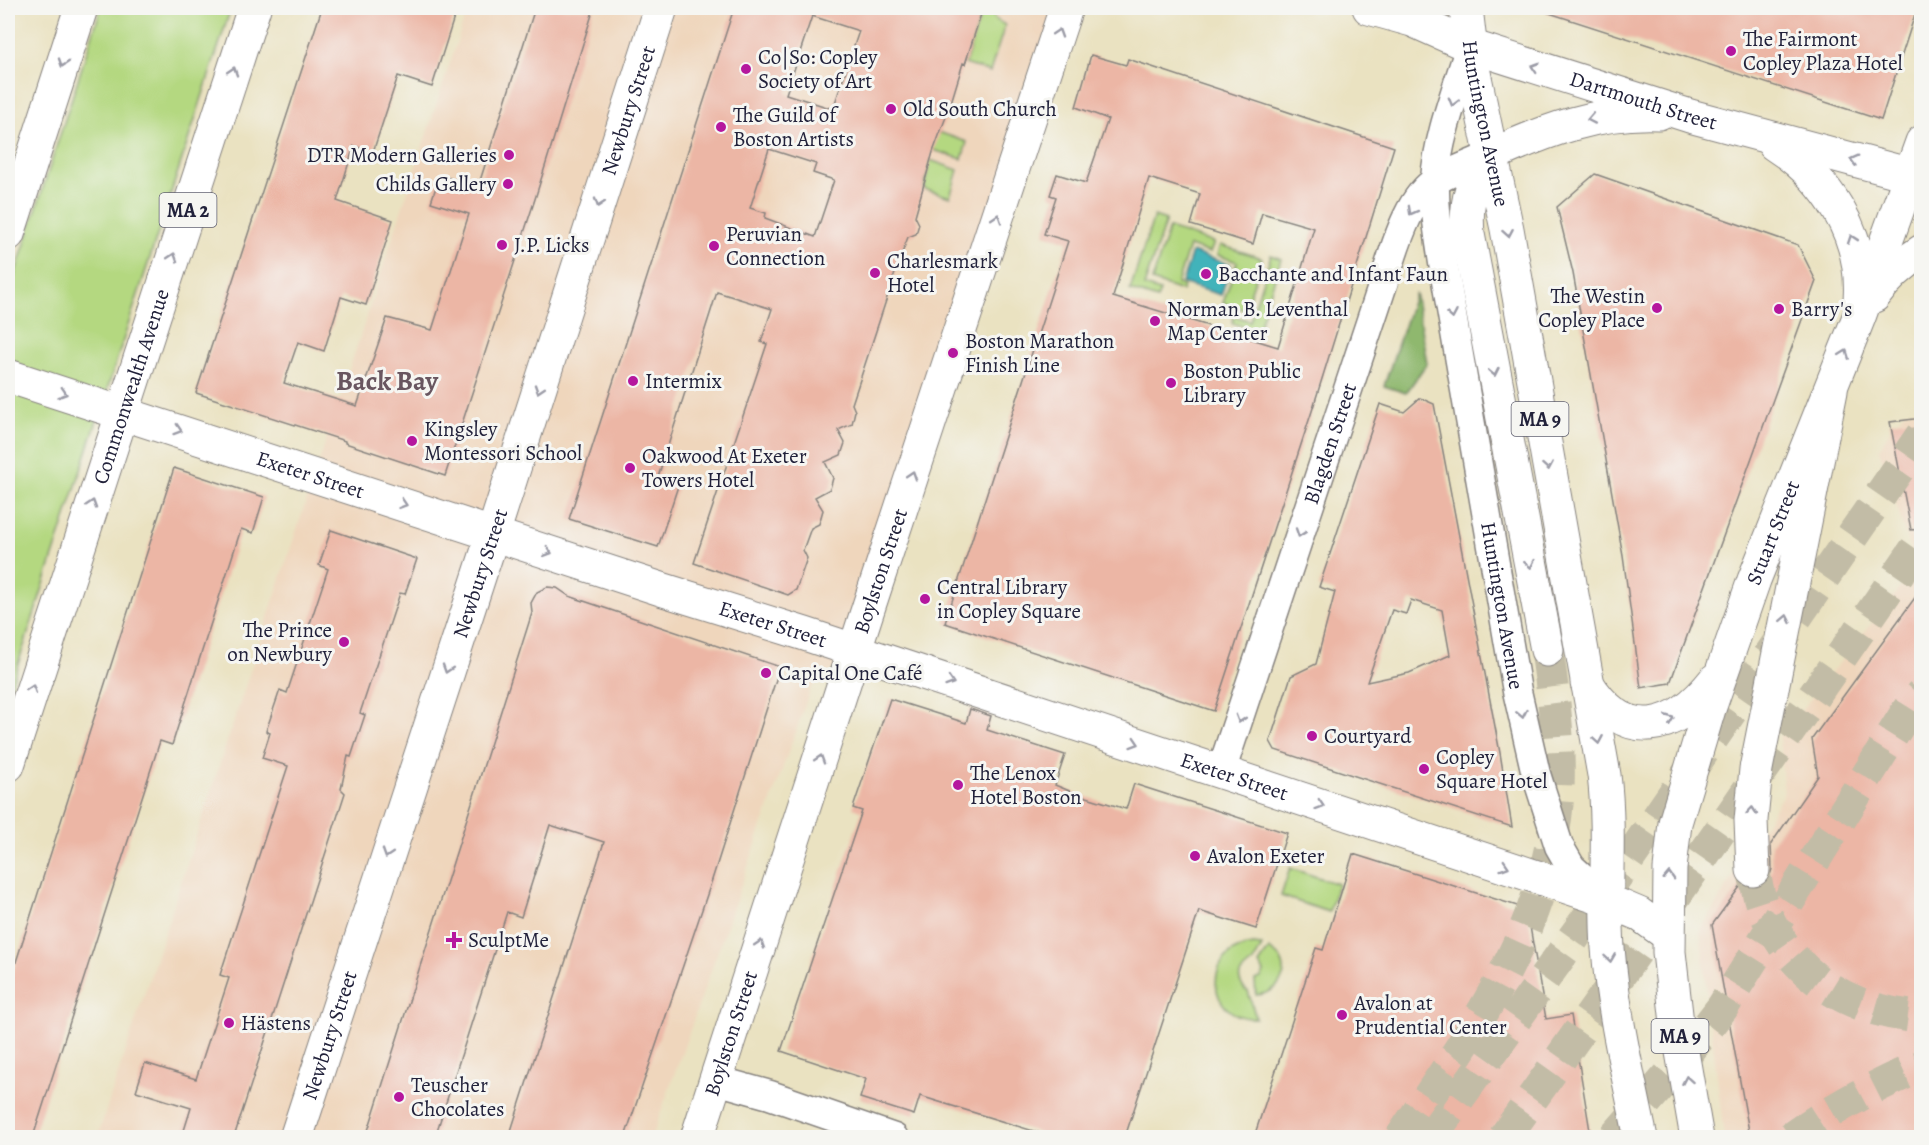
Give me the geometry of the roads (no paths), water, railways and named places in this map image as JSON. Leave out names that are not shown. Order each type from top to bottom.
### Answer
[{"type":"main road","points":[[8,234],[81,8]]},
{"type":"main road","name":"Commonwealth Avenue","points":[[8,765],[254,8]]},
{"type":"main road","name":"Newbury Street","points":[[296,1137],[493,534],[661,8]]},
{"type":"main road","name":"Boylston Street","points":[[697,1137],[1066,8]]},
{"type":"main road","name":"Dartmouth Street","points":[[1369,8],[1412,20],[1470,46],[1690,116],[1916,176]]},
{"type":"main road","name":"MA 9","points":[[1466,8],[1470,46]]},
{"type":"main road","name":"Huntington Avenue","points":[[1470,46],[1507,228],[1606,799],[1606,900],[1609,951],[1622,1043],[1641,1137]]},
{"type":"main road","points":[[1547,650],[1468,234],[1468,199],[1480,170],[1492,155],[1550,130],[1593,118],[1635,113],[1690,116]]},
{"type":"main road","points":[[1760,135],[1804,167],[1828,193],[1846,221],[1859,265],[1861,287],[1859,317]]},
{"type":"main road","name":"Stuart Street","points":[[1668,935],[1670,869],[1675,823],[1690,768],[1754,580],[1916,176],[1922,142]]},
{"type":"main road","points":[[1859,317],[1883,283],[1902,264],[1922,251]]},
{"type":"main road","name":"Exeter Street","points":[[8,376],[855,650],[1606,900],[1639,914],[1668,935]]},
{"type":"main road","points":[[1753,870],[1751,820],[1756,769],[1831,391]]},
{"type":"main road","points":[[1587,683],[1605,707],[1613,713],[1630,722],[1650,724],[1671,720],[1690,707],[1723,668]]},
{"type":"main road","name":"MA 9","points":[[1668,935],[1674,999],[1697,1137]]},
{"type":"street","name":"Huntington Avenue","points":[[1470,46],[1443,139],[1436,180],[1437,221],[1443,263],[1526,735],[1545,807],[1559,846],[1571,867],[1606,900]]},
{"type":"street","name":"Blagden Street","points":[[1221,772],[1395,247],[1409,214],[1425,189],[1436,180],[1492,155]]},
{"type":"street","points":[[716,1080],[770,1095],[894,1137]]},
{"type":"water","points":[[1192,252],[1231,265],[1221,295],[1182,283]]},
{"type":"tunnel","points":[[1430,1138],[1597,905],[1922,435]]},
{"type":"tunnel","points":[[1504,1138],[1922,540]]},
{"type":"tunnel","points":[[1401,1138],[1474,1027],[1496,988],[1533,908],[1546,866],[1555,822],[1558,779],[1555,714],[1547,650]]},
{"type":"tunnel","points":[[1614,1138],[1673,1071],[1722,1008],[1910,707],[1922,693]]},
{"type":"tunnel","points":[[1753,870],[1762,905],[1774,930],[1805,970],[1846,998],[1895,1014],[1922,1017]]},
{"type":"tunnel","points":[[1791,1138],[1854,1098],[1922,1066]]},
{"type":"place","name":"The Fairmont Copley Plaza Hotel","points":[[1731,51]]},
{"type":"place","name":"Co|So: Copley Society of Art","points":[[746,69]]},
{"type":"place","name":"Old South Church","points":[[891,109]]},
{"type":"place","name":"The Guild of Boston Artists","points":[[721,127]]},
{"type":"place","name":"DTR Modern Galleries","points":[[509,155]]},
{"type":"place","name":"Childs Gallery","points":[[508,184]]},
{"type":"place","name":"J.P. Licks","points":[[502,245]]},
{"type":"place","name":"Peruvian Connection","points":[[714,246]]},
{"type":"place","name":"Charlesmark Hotel","points":[[875,273]]},
{"type":"place","name":"Bacchante and Infant Faun","points":[[1206,274]]},
{"type":"place","name":"The Westin Copley Place","points":[[1657,308]]},
{"type":"place","name":"Barry's","points":[[1779,309]]},
{"type":"place","name":"Norman B. Leventhal Map Center","points":[[1155,321]]},
{"type":"place","name":"Boston Marathon Finish Line","points":[[953,353]]},
{"type":"place","name":"Intermix","points":[[633,381]]},
{"type":"place","name":"Boston Public Library","points":[[1171,383]]},
{"type":"place","name":"Kingsley Montessori School","points":[[412,441]]},
{"type":"place","name":"Oakwood At Exeter Towers Hotel","points":[[630,468]]},
{"type":"place","name":"Central Library in Copley Square","points":[[925,599]]},
{"type":"place","name":"The Prince on Newbury","points":[[344,642]]},
{"type":"place","name":"Capital One Café","points":[[766,673]]},
{"type":"place","name":"Courtyard","points":[[1312,736]]},
{"type":"place","name":"Copley Square Hotel","points":[[1424,769]]},
{"type":"place","name":"The Lenox Hotel Boston","points":[[958,785]]},
{"type":"place","name":"Avalon Exeter","points":[[1195,856]]},
{"type":"place","name":"SculptMe","points":[[454,940]]},
{"type":"place","name":"Avalon at Prudential Center","points":[[1342,1015]]},
{"type":"place","name":"Hästens","points":[[229,1023]]},
{"type":"place","name":"Teuscher Chocolates","points":[[399,1097]]},
{"type":"district","name":"Back Bay","points":[[387,381]]}]
